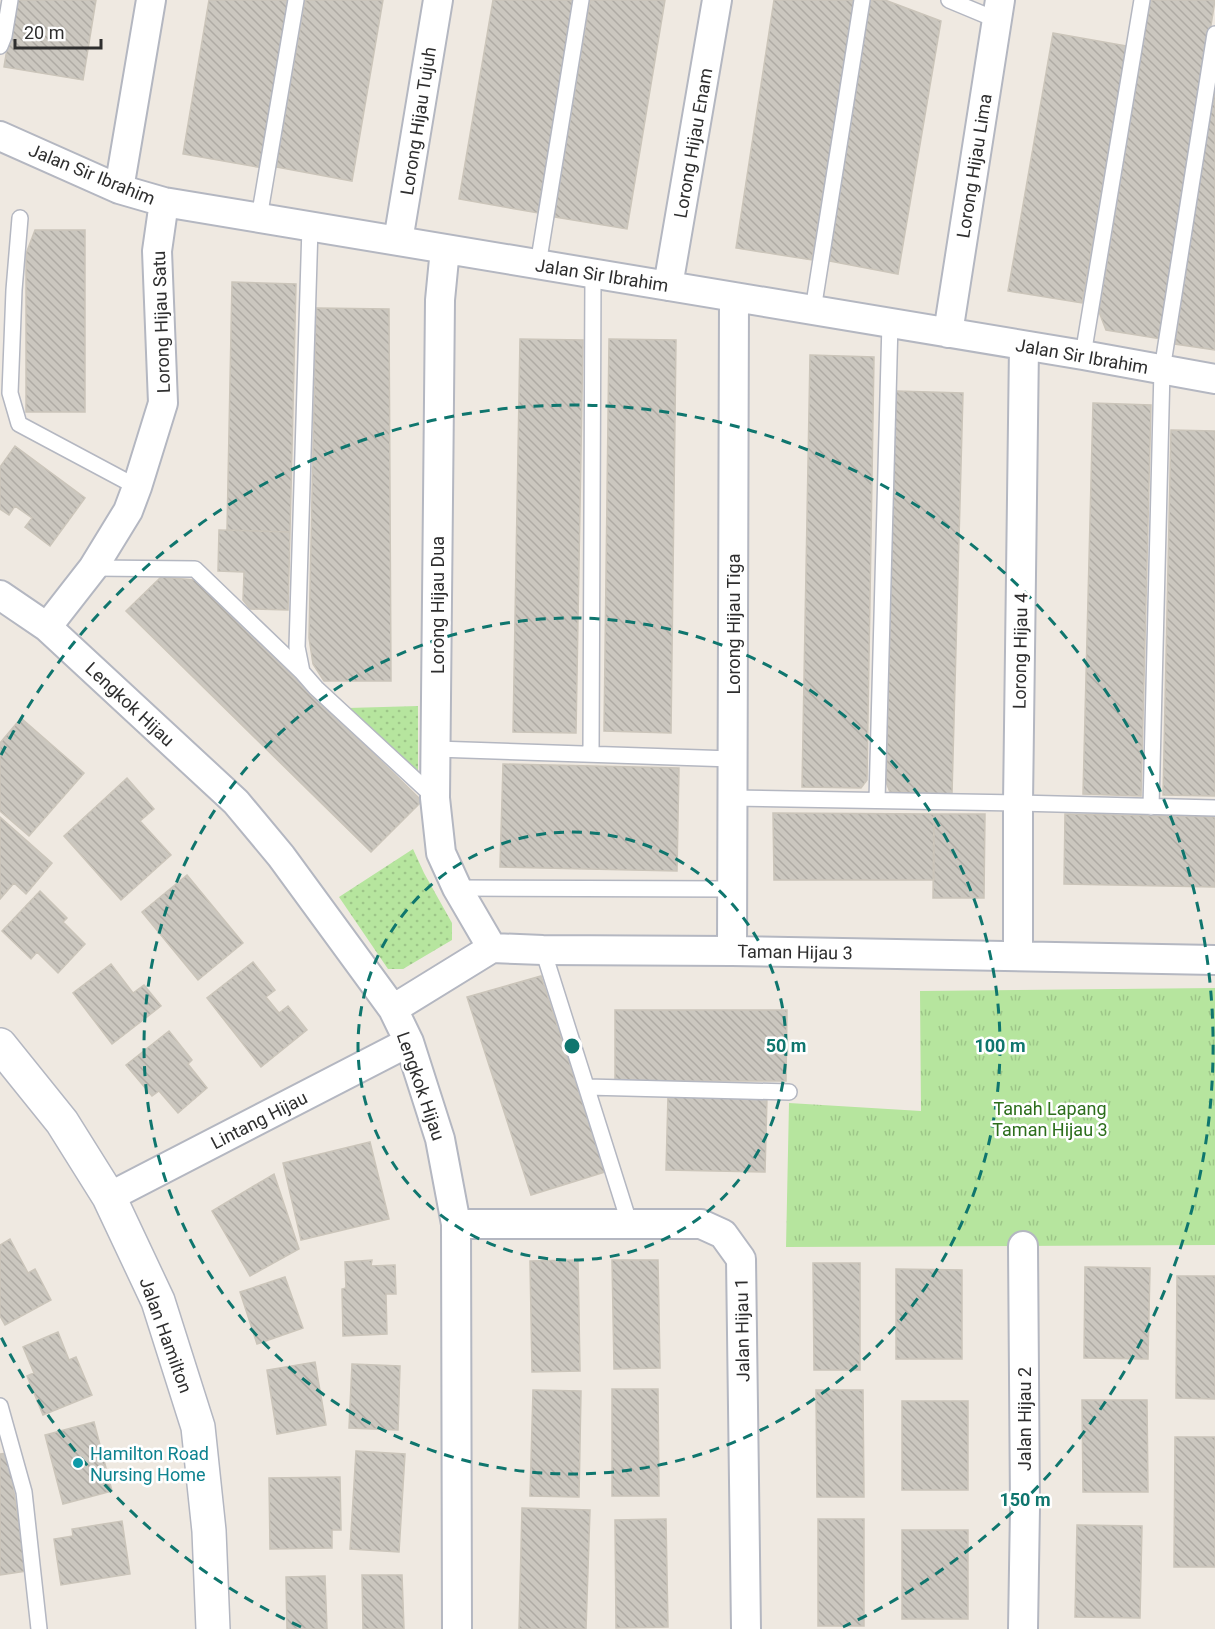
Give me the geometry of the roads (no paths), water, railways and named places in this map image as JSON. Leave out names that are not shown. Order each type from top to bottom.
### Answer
[{"type":"main road","name":"Jalan Hamilton","points":[[0,1045],[62,1122],[109,1197],[158,1301],[198,1427],[209,1531],[213,1629]]},
{"type":"street","points":[[119,189],[151,0]]},
{"type":"street","name":"Lorong Hijau Tujuh","points":[[398,241],[438,0]]},
{"type":"street","name":"Lorong Hijau Enam","points":[[668,286],[717,0]]},
{"type":"street","name":"Lorong Hijau Lima","points":[[948,333],[998,10]]},
{"type":"street","name":"Jalan Sir Ibrahim","points":[[0,136],[119,189],[164,202],[1083,354],[1215,379]]},
{"type":"street","name":"Lorong Hijau Satu","points":[[47,627],[93,568],[128,511],[163,403],[157,251],[164,202]]},
{"type":"street","name":"Lorong Hijau Dua","points":[[445,249],[440,300],[435,798],[441,853],[457,888],[492,948]]},
{"type":"street","name":"Lorong Hijau Tiga","points":[[732,951],[734,297]]},
{"type":"street","name":"Lorong Hijau 4","points":[[1018,956],[1024,346]]},
{"type":"street","name":"Lengkok Hijau","points":[[0,594],[47,627],[236,802],[281,855],[393,1009],[409,1042],[440,1139],[456,1224],[457,1629]]},
{"type":"street","points":[[393,1009],[492,948]]},
{"type":"street","name":"Taman Hijau 3","points":[[492,948],[1215,960]]},
{"type":"street","name":"Lintang Hijau","points":[[109,1197],[409,1042]]},
{"type":"street","name":"Jalan Hijau 1","points":[[456,1224],[701,1224],[723,1234],[741,1259],[746,1629]]},
{"type":"street","name":"Jalan Hijau 2","points":[[1023,1246],[1025,1508],[1023,1629]]},
{"type":"lane","points":[[0,46],[10,0]]},
{"type":"lane","points":[[259,218],[296,0]]},
{"type":"lane","points":[[538,265],[581,0]]},
{"type":"lane","points":[[813,310],[862,0]]},
{"type":"lane","points":[[949,0],[998,10]]},
{"type":"lane","points":[[1083,354],[1142,0]]},
{"type":"lane","points":[[1150,807],[1162,370],[1215,34]]},
{"type":"lane","points":[[20,218],[14,290],[10,393],[19,424],[137,487]]},
{"type":"lane","points":[[302,672],[297,637],[310,227]]},
{"type":"lane","points":[[591,754],[593,274]]},
{"type":"lane","points":[[877,800],[890,323]]},
{"type":"lane","points":[[93,568],[195,568],[316,688],[435,798]]},
{"type":"lane","points":[[436,749],[732,759]]},
{"type":"lane","points":[[732,798],[1215,808]]},
{"type":"lane","points":[[457,888],[732,890]]},
{"type":"lane","points":[[543,950],[630,1225]]},
{"type":"lane","points":[[586,1087],[789,1092]]},
{"type":"lane","points":[[0,1406],[24,1492],[39,1629]]},
{"type":"place","name":"Hamilton Road Nursing Home","points":[[78,1463]]},
{"type":"park label","name":"Tanah Lapang Taman Hijau 3","points":[[1050,1118]]}]
